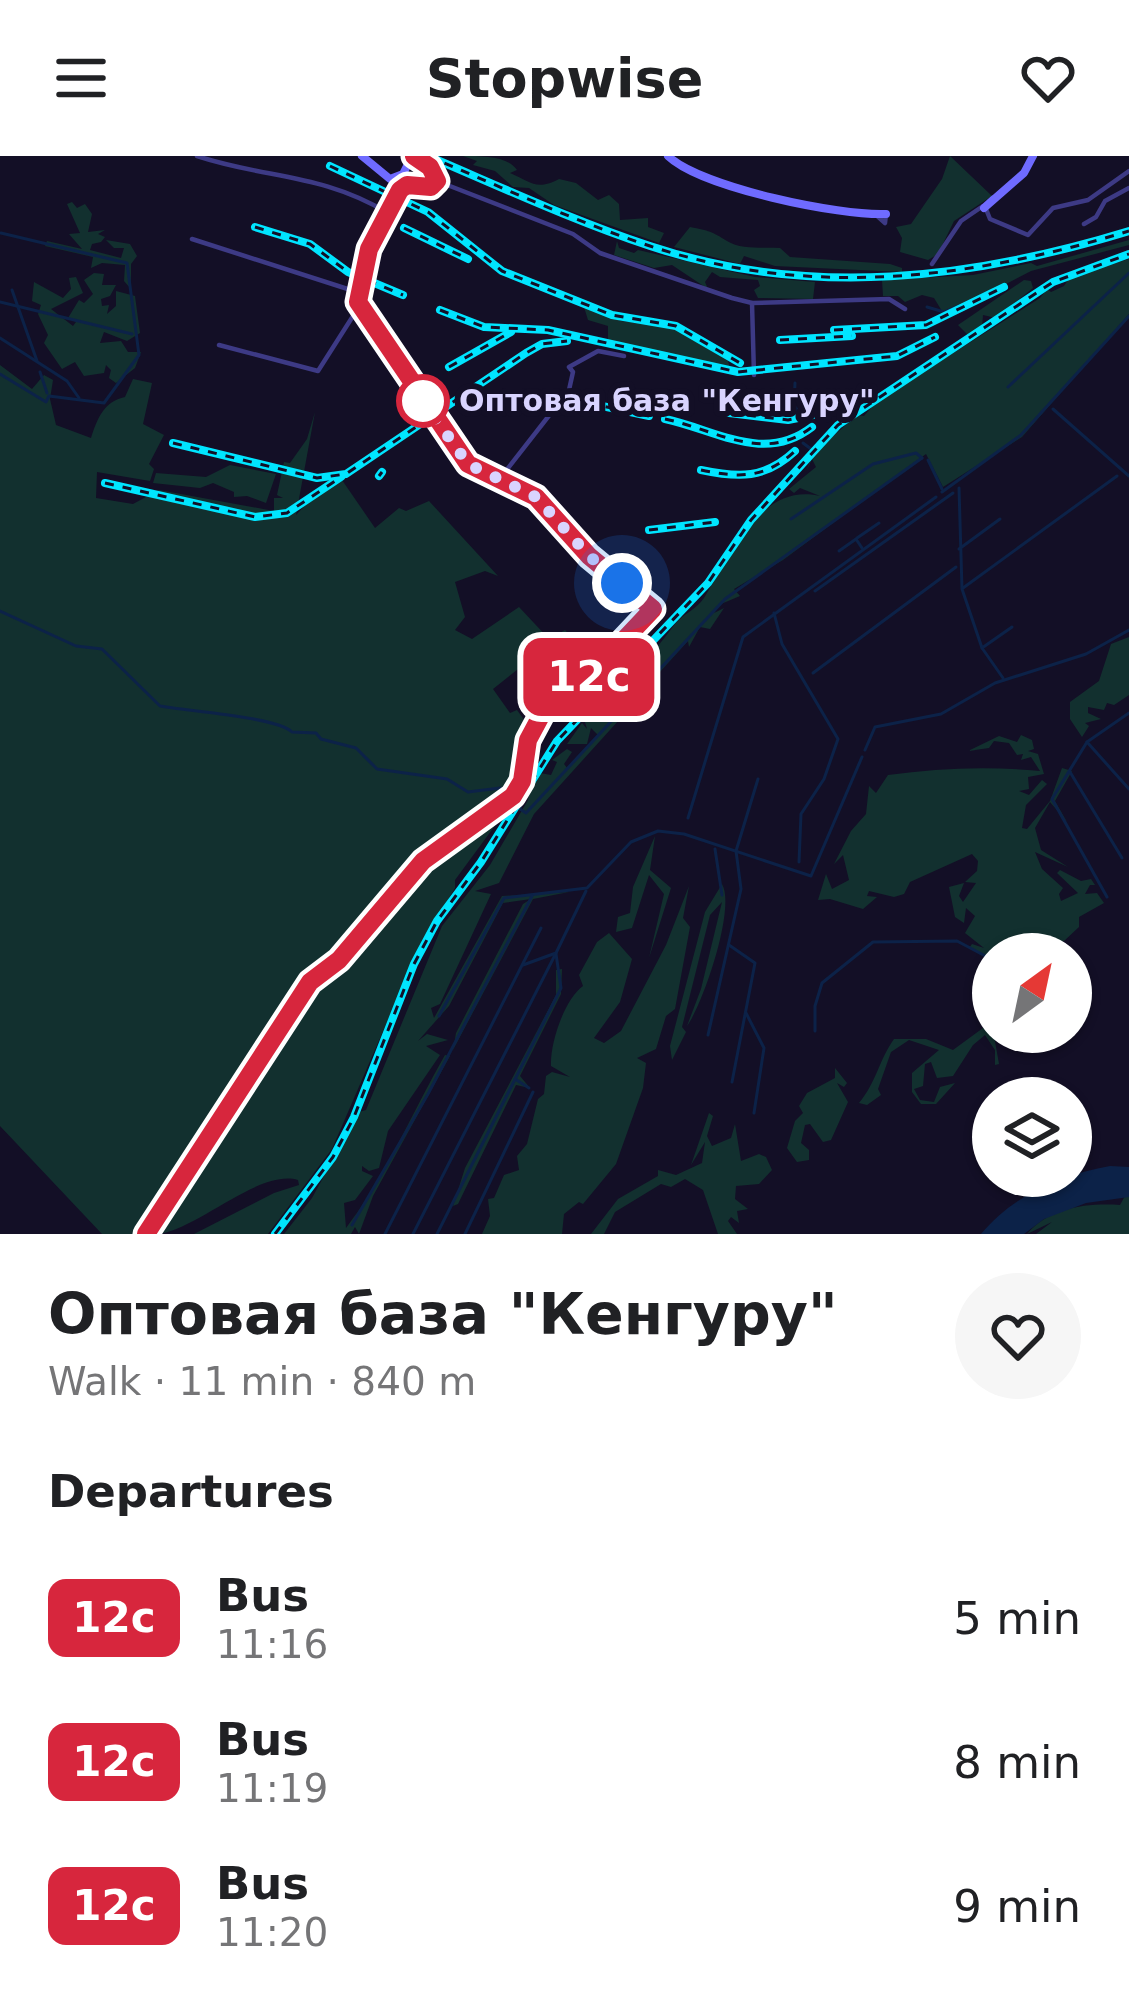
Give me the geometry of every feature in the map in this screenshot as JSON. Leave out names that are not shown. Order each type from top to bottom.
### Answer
[{"type":"main road","points":[[668,156],[702,174],[805,206],[881,214]]},
{"type":"main road","points":[[985,207],[1024,172],[1034,156]]},
{"type":"main road","points":[[146,1234],[310,982],[339,960],[423,861],[506,802],[519,787],[528,740],[543,712],[588,678],[615,645],[652,613],[652,605],[589,556],[536,497],[461,458],[359,305],[357,292],[369,249],[404,186],[431,187],[437,181],[430,167],[412,158],[400,176],[382,176],[370,157]]},
{"type":"street","points":[[197,156],[319,181],[363,196],[388,213]]},
{"type":"street","points":[[985,207],[985,215],[1028,235],[1053,208],[1088,200],[1129,171]]},
{"type":"street","points":[[437,181],[573,234],[600,254],[752,303],[889,299],[905,309]]},
{"type":"street","points":[[1084,224],[1096,217],[1105,201],[1129,188]]},
{"type":"street","points":[[932,264],[961,221],[985,207]]},
{"type":"street","points":[[192,239],[357,292]]},
{"type":"street","points":[[752,303],[754,375]]},
{"type":"street","points":[[219,344],[318,371],[359,305]]},
{"type":"street","points":[[498,481],[569,390],[573,372],[569,367],[598,352],[624,356]]},
{"type":"green space","points":[[463,156],[507,162],[517,170],[510,173],[534,184],[559,179],[576,183],[598,200],[609,195],[619,204],[620,220],[648,218],[648,227],[664,233],[659,243],[554,205]]},
{"type":"green space","points":[[950,156],[992,196],[954,221],[938,254],[928,260],[900,252],[902,238],[896,227],[911,224],[942,179]]},
{"type":"green space","points":[[72,202],[77,208],[85,204],[92,214],[88,232],[105,230],[98,234],[105,237],[90,250],[121,258],[124,248],[114,248],[106,240],[130,244],[137,256],[131,264],[131,289],[124,281],[125,265],[102,263],[91,268],[93,257],[45,246],[47,241],[82,249],[69,234],[80,233],[67,204]]},
{"type":"green space","points":[[690,227],[739,246],[780,248],[790,257],[890,264],[902,272],[775,266],[744,256],[740,264],[674,247]]},
{"type":"green space","points":[[1129,240],[1129,245],[1031,271],[945,316],[934,298],[922,295],[905,302],[898,296],[883,296],[882,280],[1037,266]]},
{"type":"green space","points":[[617,241],[619,248],[634,253],[638,250],[755,277],[815,282],[813,299],[758,298],[754,290],[760,286],[758,280],[712,272],[705,282],[708,289],[672,265],[654,268],[614,255]]},
{"type":"green space","points":[[1129,259],[1129,314],[1022,437],[943,487],[926,454],[783,560],[734,589],[740,596],[721,604],[714,613],[724,608],[710,629],[700,627],[689,647],[688,641],[659,673],[657,683],[651,683],[634,708],[534,814],[499,883],[475,891],[491,894],[440,1004],[431,1008],[434,1018],[502,896],[569,892],[533,899],[453,1050],[456,1033],[523,904],[531,899],[503,903],[449,1006],[418,1041],[427,1034],[448,1040],[426,1046],[440,1055],[388,1131],[379,1168],[369,1171],[362,1166],[362,1171],[373,1176],[355,1200],[344,1203],[346,1228],[445,1055],[450,1056],[373,1196],[359,1234],[355,1227],[351,1234],[284,1234],[312,1198],[359,1112],[366,1110],[442,926],[490,865],[528,800],[530,784],[540,773],[551,775],[557,762],[552,760],[567,749],[572,752],[564,764],[568,769],[598,735],[591,728],[587,744],[567,744],[582,723],[587,729],[585,722],[633,666],[633,673],[678,620],[701,602],[749,526],[780,500],[820,496],[789,489],[816,467],[812,459],[806,472],[813,454],[857,415],[864,416],[876,402],[1040,298],[1047,289],[1051,292],[1070,277]]},
{"type":"green space","points":[[94,273],[104,274],[102,285],[116,285],[110,296],[101,299],[102,306],[109,305],[107,314],[116,306],[116,291],[135,296],[140,333],[127,341],[104,332],[100,343],[121,341],[128,352],[141,352],[135,368],[116,383],[109,378],[111,370],[106,365],[104,373],[84,376],[75,362],[62,369],[44,343],[48,335],[38,314],[41,305],[32,301],[34,282],[63,298],[71,289],[69,278],[76,277],[83,293],[51,309],[73,326],[76,322],[68,318],[79,300],[84,303],[93,294],[84,280]]},
{"type":"green space","points":[[1024,280],[1031,281],[1033,288],[996,318],[983,315],[982,327],[968,335],[958,325]]},
{"type":"green space","points":[[584,307],[621,321],[673,327],[728,361],[730,369],[608,343],[608,326],[588,320]]},
{"type":"green space","points":[[0,365],[32,389],[44,375],[53,380],[50,399],[56,425],[91,438],[102,412],[125,397],[133,379],[152,383],[143,424],[164,435],[149,464],[154,469],[150,481],[97,472],[96,498],[133,504],[159,490],[274,511],[274,498],[283,498],[277,495],[284,462],[290,463],[307,439],[315,412],[296,515],[311,499],[342,480],[375,528],[399,508],[406,511],[429,501],[498,576],[485,571],[455,582],[465,617],[455,630],[472,639],[519,607],[549,639],[565,630],[591,658],[553,673],[532,658],[493,689],[510,713],[517,710],[530,728],[515,784],[492,804],[484,819],[498,818],[499,811],[511,804],[455,880],[455,888],[419,948],[332,1149],[268,1234],[194,1234],[299,1185],[298,1180],[266,1183],[159,1234],[102,1234],[0,1126]]},
{"type":"green space","points":[[230,465],[276,474],[266,503],[234,497],[234,492],[213,483],[200,488],[153,483],[156,473],[206,477]]},
{"type":"green space","points":[[1129,637],[1129,695],[1114,705],[1107,703],[1104,710],[1088,707],[1088,713],[1101,719],[1085,723],[1089,726],[1082,737],[1070,719],[1070,702],[1099,681],[1111,644]]},
{"type":"green space","points":[[1021,735],[1032,740],[1034,749],[1028,751],[1038,754],[1044,774],[1028,777],[1029,789],[1019,791],[1029,795],[1042,780],[1047,784],[1026,805],[1022,828],[1027,829],[1050,801],[1062,768],[1072,771],[1055,801],[1067,822],[1050,802],[1035,828],[1041,850],[1068,867],[1035,852],[1042,869],[1063,888],[1061,901],[1078,893],[1057,873],[1060,870],[1081,881],[1091,879],[1095,885],[1085,894],[1097,893],[1104,903],[1079,917],[1079,927],[1073,933],[972,933],[972,939],[965,933],[975,916],[966,908],[964,923],[955,917],[949,887],[964,883],[959,896],[963,902],[976,883],[965,882],[977,871],[978,861],[972,854],[910,882],[904,894],[894,897],[869,891],[867,896],[877,897],[863,909],[818,900],[826,874],[832,889],[849,880],[843,855],[834,864],[866,814],[869,786],[876,793],[888,775],[926,771],[1040,771],[1031,757],[1021,760],[1023,754],[1017,755],[1009,743],[994,741],[989,748],[968,751],[999,736],[1017,742]]},
{"type":"green space","points":[[655,836],[650,870],[671,888],[649,958],[664,894],[649,875],[632,928],[616,932],[618,917],[630,913],[633,887]]},
{"type":"green space","points":[[722,884],[725,913],[716,956],[687,1026],[722,902],[710,915],[682,1027],[686,1032],[672,1060],[670,1046],[705,912]]},
{"type":"green space","points":[[689,886],[683,918],[690,927],[675,1009],[666,1016],[656,1049],[637,1058],[646,1063],[643,1088],[616,1164],[583,1204],[579,1202],[564,1214],[562,1234],[482,1234],[490,1216],[488,1199],[494,1198],[504,1175],[519,1170],[517,1156],[527,1144],[546,1076],[552,1072],[570,1077],[551,1066],[553,1046],[564,1011],[583,986],[579,975],[597,942],[609,933],[632,959],[620,1002],[594,1038],[604,1043],[621,1031],[666,945]]},
{"type":"green space","points":[[562,969],[561,994],[520,1076],[530,1088],[516,1085],[453,1206],[465,1168],[556,995],[556,970]]},
{"type":"green space","points":[[972,1036],[972,1047],[953,1076],[937,1078],[931,1062],[925,1064],[923,1086],[914,1089],[920,1100],[934,1102],[940,1087],[955,1083],[936,1104],[921,1104],[912,1092],[912,1073],[939,1050],[909,1040],[891,1052],[878,1089],[881,1095],[867,1105],[859,1103],[894,1039],[926,1039],[953,1050]]},
{"type":"green space","points":[[835,1068],[847,1083],[844,1087],[837,1083],[848,1102],[831,1140],[823,1142],[810,1124],[805,1125],[801,1143],[809,1150],[809,1160],[797,1162],[787,1148],[795,1121],[803,1113],[799,1106],[807,1093],[835,1078]]},
{"type":"green space","points":[[709,1113],[713,1116],[707,1136],[712,1146],[731,1138],[735,1124],[741,1161],[759,1154],[772,1170],[759,1184],[736,1186],[735,1199],[748,1209],[737,1211],[739,1223],[731,1217],[728,1221],[737,1234],[718,1234],[703,1190],[685,1179],[671,1187],[661,1184],[615,1212],[604,1234],[591,1234],[618,1199],[658,1176],[658,1170],[676,1175],[702,1163],[705,1142],[691,1165]]},
{"type":"green space","points":[[1129,1197],[1129,1234],[1036,1234],[1052,1222],[1027,1234],[1058,1212],[1120,1205]]},
{"type":"water","points":[[1129,1167],[1129,1197],[1086,1203],[1044,1219],[1024,1234],[981,1234],[1024,1197],[1092,1197],[1092,1170]]},
{"type":"waterway","points":[[0,374],[46,402],[49,396],[104,403],[139,355],[127,263],[1,233]]},
{"type":"waterway","points":[[1008,387],[1129,273]]},
{"type":"waterway","points":[[12,290],[37,361]]},
{"type":"waterway","points":[[0,302],[132,334]]},
{"type":"waterway","points":[[927,307],[944,312],[959,306]]},
{"type":"waterway","points":[[942,492],[1021,435],[1129,316]]},
{"type":"waterway","points":[[0,338],[67,381],[79,398]]},
{"type":"waterway","points":[[40,372],[47,393]]},
{"type":"waterway","points":[[795,383],[794,405],[800,415]]},
{"type":"waterway","points":[[1053,409],[1129,476]]},
{"type":"waterway","points":[[803,443],[815,452]]},
{"type":"waterway","points":[[791,519],[873,464],[916,453],[922,458]]},
{"type":"waterway","points":[[521,799],[520,809],[526,813],[725,599],[922,458]]},
{"type":"waterway","points":[[928,460],[942,489]]},
{"type":"waterway","points":[[963,588],[1117,476]]},
{"type":"waterway","points":[[959,488],[962,589],[982,648],[1012,627]]},
{"type":"waterway","points":[[815,591],[953,493]]},
{"type":"waterway","points":[[688,818],[743,637],[936,497]]},
{"type":"waterway","points":[[959,549],[1000,519]]},
{"type":"waterway","points":[[857,538],[879,523]]},
{"type":"waterway","points":[[839,551],[856,539],[862,548]]},
{"type":"waterway","points":[[813,673],[956,567]]},
{"type":"waterway","points":[[0,611],[76,646],[102,649],[160,706],[316,733],[321,739],[356,748],[377,769],[447,779],[468,792],[500,788],[510,792]]},
{"type":"waterway","points":[[774,613],[782,644],[838,739],[824,779],[801,814],[799,862]]},
{"type":"waterway","points":[[865,750],[875,727],[941,714],[995,683],[1086,654],[1129,630]]},
{"type":"waterway","points":[[982,648],[1003,678]]},
{"type":"waterway","points":[[1129,713],[1087,742],[1129,789]]},
{"type":"waterway","points":[[1087,742],[1052,799],[1107,897]]},
{"type":"waterway","points":[[439,1016],[504,898],[587,888],[631,842],[658,831],[684,834],[811,876],[862,757]]},
{"type":"waterway","points":[[1070,772],[1122,858]]},
{"type":"waterway","points":[[708,1035],[741,889],[736,851],[758,779]]},
{"type":"waterway","points":[[715,849],[722,895]]},
{"type":"waterway","points":[[523,965],[556,953],[586,891]]},
{"type":"waterway","points":[[352,1225],[428,1094],[532,896]]},
{"type":"waterway","points":[[385,1234],[541,928]]},
{"type":"waterway","points":[[815,1031],[815,1006],[822,983],[873,942],[957,941],[972,949]]},
{"type":"waterway","points":[[729,945],[755,963],[732,1082]]},
{"type":"waterway","points":[[413,1234],[556,953]]},
{"type":"waterway","points":[[437,1234],[561,988],[556,954]]},
{"type":"waterway","points":[[746,1013],[764,1048],[754,1113]]},
{"type":"waterway","points":[[515,1079],[529,1088]]},
{"type":"waterway","points":[[465,1234],[533,1092]]},
{"type":"railway","points":[[428,156],[650,246],[770,273],[830,277],[951,271],[1070,248],[1129,231]]},
{"type":"railway","points":[[330,166],[428,212],[502,271],[612,315],[676,326],[740,363]]},
{"type":"railway","points":[[255,227],[310,244],[348,272],[403,295]]},
{"type":"railway","points":[[404,228],[468,259]]},
{"type":"railway","points":[[275,1234],[333,1157],[354,1117],[414,964],[437,921],[481,862],[557,741],[708,583],[751,520],[838,425],[1053,282],[1129,254]]},
{"type":"railway","points":[[834,330],[926,325],[1004,287]]},
{"type":"railway","points":[[440,310],[484,327],[548,330],[738,372],[897,356],[935,337]]},
{"type":"railway","points":[[449,367],[511,332]]},
{"type":"railway","points":[[780,340],[852,336]]},
{"type":"railway","points":[[173,443],[317,478],[346,474],[526,353],[542,344],[567,341]]},
{"type":"railway","points":[[588,403],[649,416]]},
{"type":"railway","points":[[729,413],[788,420],[823,413]]},
{"type":"railway","points":[[665,419],[758,444],[794,438],[812,427]]},
{"type":"railway","points":[[701,470],[751,474],[773,467],[795,451]]},
{"type":"railway","points":[[379,476],[382,472]]},
{"type":"railway","points":[[105,483],[255,517],[287,513],[341,477]]},
{"type":"railway","points":[[649,530],[715,522]]},
{"type":"bus line","name":"12с","points":[[146,1234],[310,982],[339,960],[423,861],[513,796],[522,781],[536,721],[588,678],[653,609],[589,556],[536,497],[488,477],[461,458],[358,302],[369,249],[400,190],[407,185],[431,187],[437,181],[430,167],[414,156]]},
{"type":"place","name":"Оптовая база \"Кенгуру\"","points":[[423,401]]},
{"type":"route","points":[[423,401],[468,464],[536,497],[589,556],[622,583]]}]
